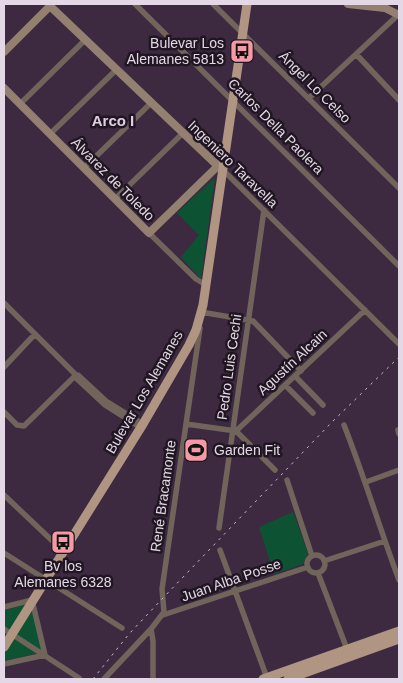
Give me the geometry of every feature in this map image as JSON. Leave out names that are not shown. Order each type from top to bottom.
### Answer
[{"type":"main road","name":"Bulevar Los Alemanes","points":[[4,647],[8,632],[32,600],[142,426],[196,330],[206,286],[222,165],[247,4]]},
{"type":"main road","points":[[348,4],[385,8],[399,15]]},
{"type":"main road","points":[[4,52],[49,5]]},
{"type":"main road","name":"Ingeniero Taravella","points":[[49,5],[183,133],[222,165]]},
{"type":"main road","name":"Álvarez de Toledo","points":[[4,88],[149,233]]},
{"type":"main road","points":[[149,233],[222,165]]},
{"type":"main road","points":[[266,679],[399,631]]},
{"type":"main road","points":[[288,679],[399,639]]},
{"type":"street","name":"Carlos Della Paolera","points":[[135,4],[399,266]]},
{"type":"street","name":"Ángel Lo Celso","points":[[212,4],[398,183]]},
{"type":"street","points":[[309,98],[399,15]]},
{"type":"street","points":[[20,104],[85,40]]},
{"type":"street","points":[[356,54],[399,100]]},
{"type":"street","points":[[50,134],[116,70]]},
{"type":"street","points":[[84,168],[151,103]]},
{"type":"street","points":[[115,199],[183,133]]},
{"type":"street","name":"Ingeniero Taravella","points":[[222,165],[264,210],[399,344]]},
{"type":"street","name":"Pedro Luis Cechi","points":[[219,528],[264,210]]},
{"type":"street","name":"Álvarez de Toledo","points":[[149,233],[206,286]]},
{"type":"street","points":[[4,303],[76,375],[106,401],[142,426]]},
{"type":"street","name":"Agustín Alcain","points":[[234,431],[365,310]]},
{"type":"street","points":[[201,312],[249,320],[255,323],[301,370]]},
{"type":"street","name":"René Bracamonte","points":[[163,615],[162,589],[201,312]]},
{"type":"street","points":[[4,367],[35,334]]},
{"type":"street","points":[[4,412],[17,425],[24,426],[76,375]]},
{"type":"street","points":[[295,376],[323,405]]},
{"type":"street","points":[[286,385],[313,413]]},
{"type":"street","points":[[186,424],[234,431],[275,470]]},
{"type":"street","points":[[344,425],[366,482],[399,580]]},
{"type":"street","points":[[366,482],[399,470]]},
{"type":"street","points":[[287,480],[312,556]]},
{"type":"street","points":[[4,495],[63,551]]},
{"type":"street","points":[[324,561],[385,541]]},
{"type":"street","points":[[220,550],[266,679]]},
{"type":"street","points":[[4,553],[122,628]]},
{"type":"street","points":[[318,555],[324,561],[324,568],[318,573],[311,571],[308,567],[308,561],[312,556],[318,555]]},
{"type":"street","name":"Juan Alba Posse","points":[[163,615],[308,567]]},
{"type":"street","points":[[318,573],[347,649]]},
{"type":"street","points":[[4,607],[32,600],[45,655]]},
{"type":"street","points":[[104,679],[163,615]]},
{"type":"street","points":[[150,629],[153,641],[153,679]]},
{"type":"street","points":[[8,632],[80,678]]},
{"type":"street","points":[[4,664],[45,655]]},
{"type":"green space","points":[[215,177],[201,279],[181,257],[199,235],[177,213]]},
{"type":"green space","points":[[293,512],[308,553],[303,564],[274,574],[259,527]]},
{"type":"green space","points":[[28,604],[31,606],[42,652],[4,661],[4,610]]},
{"type":"railway","points":[[93,679],[129,634],[162,599],[332,422],[399,357]]},
{"type":"place","name":"Bulevar Los Alemanes 5813","points":[[242,51]]},
{"type":"place","name":"Garden Fit","points":[[196,450]]},
{"type":"place","name":"Bv los Alemanes 6328","points":[[63,542]]},
{"type":"district","name":"Arco I","points":[[113,121]]}]
